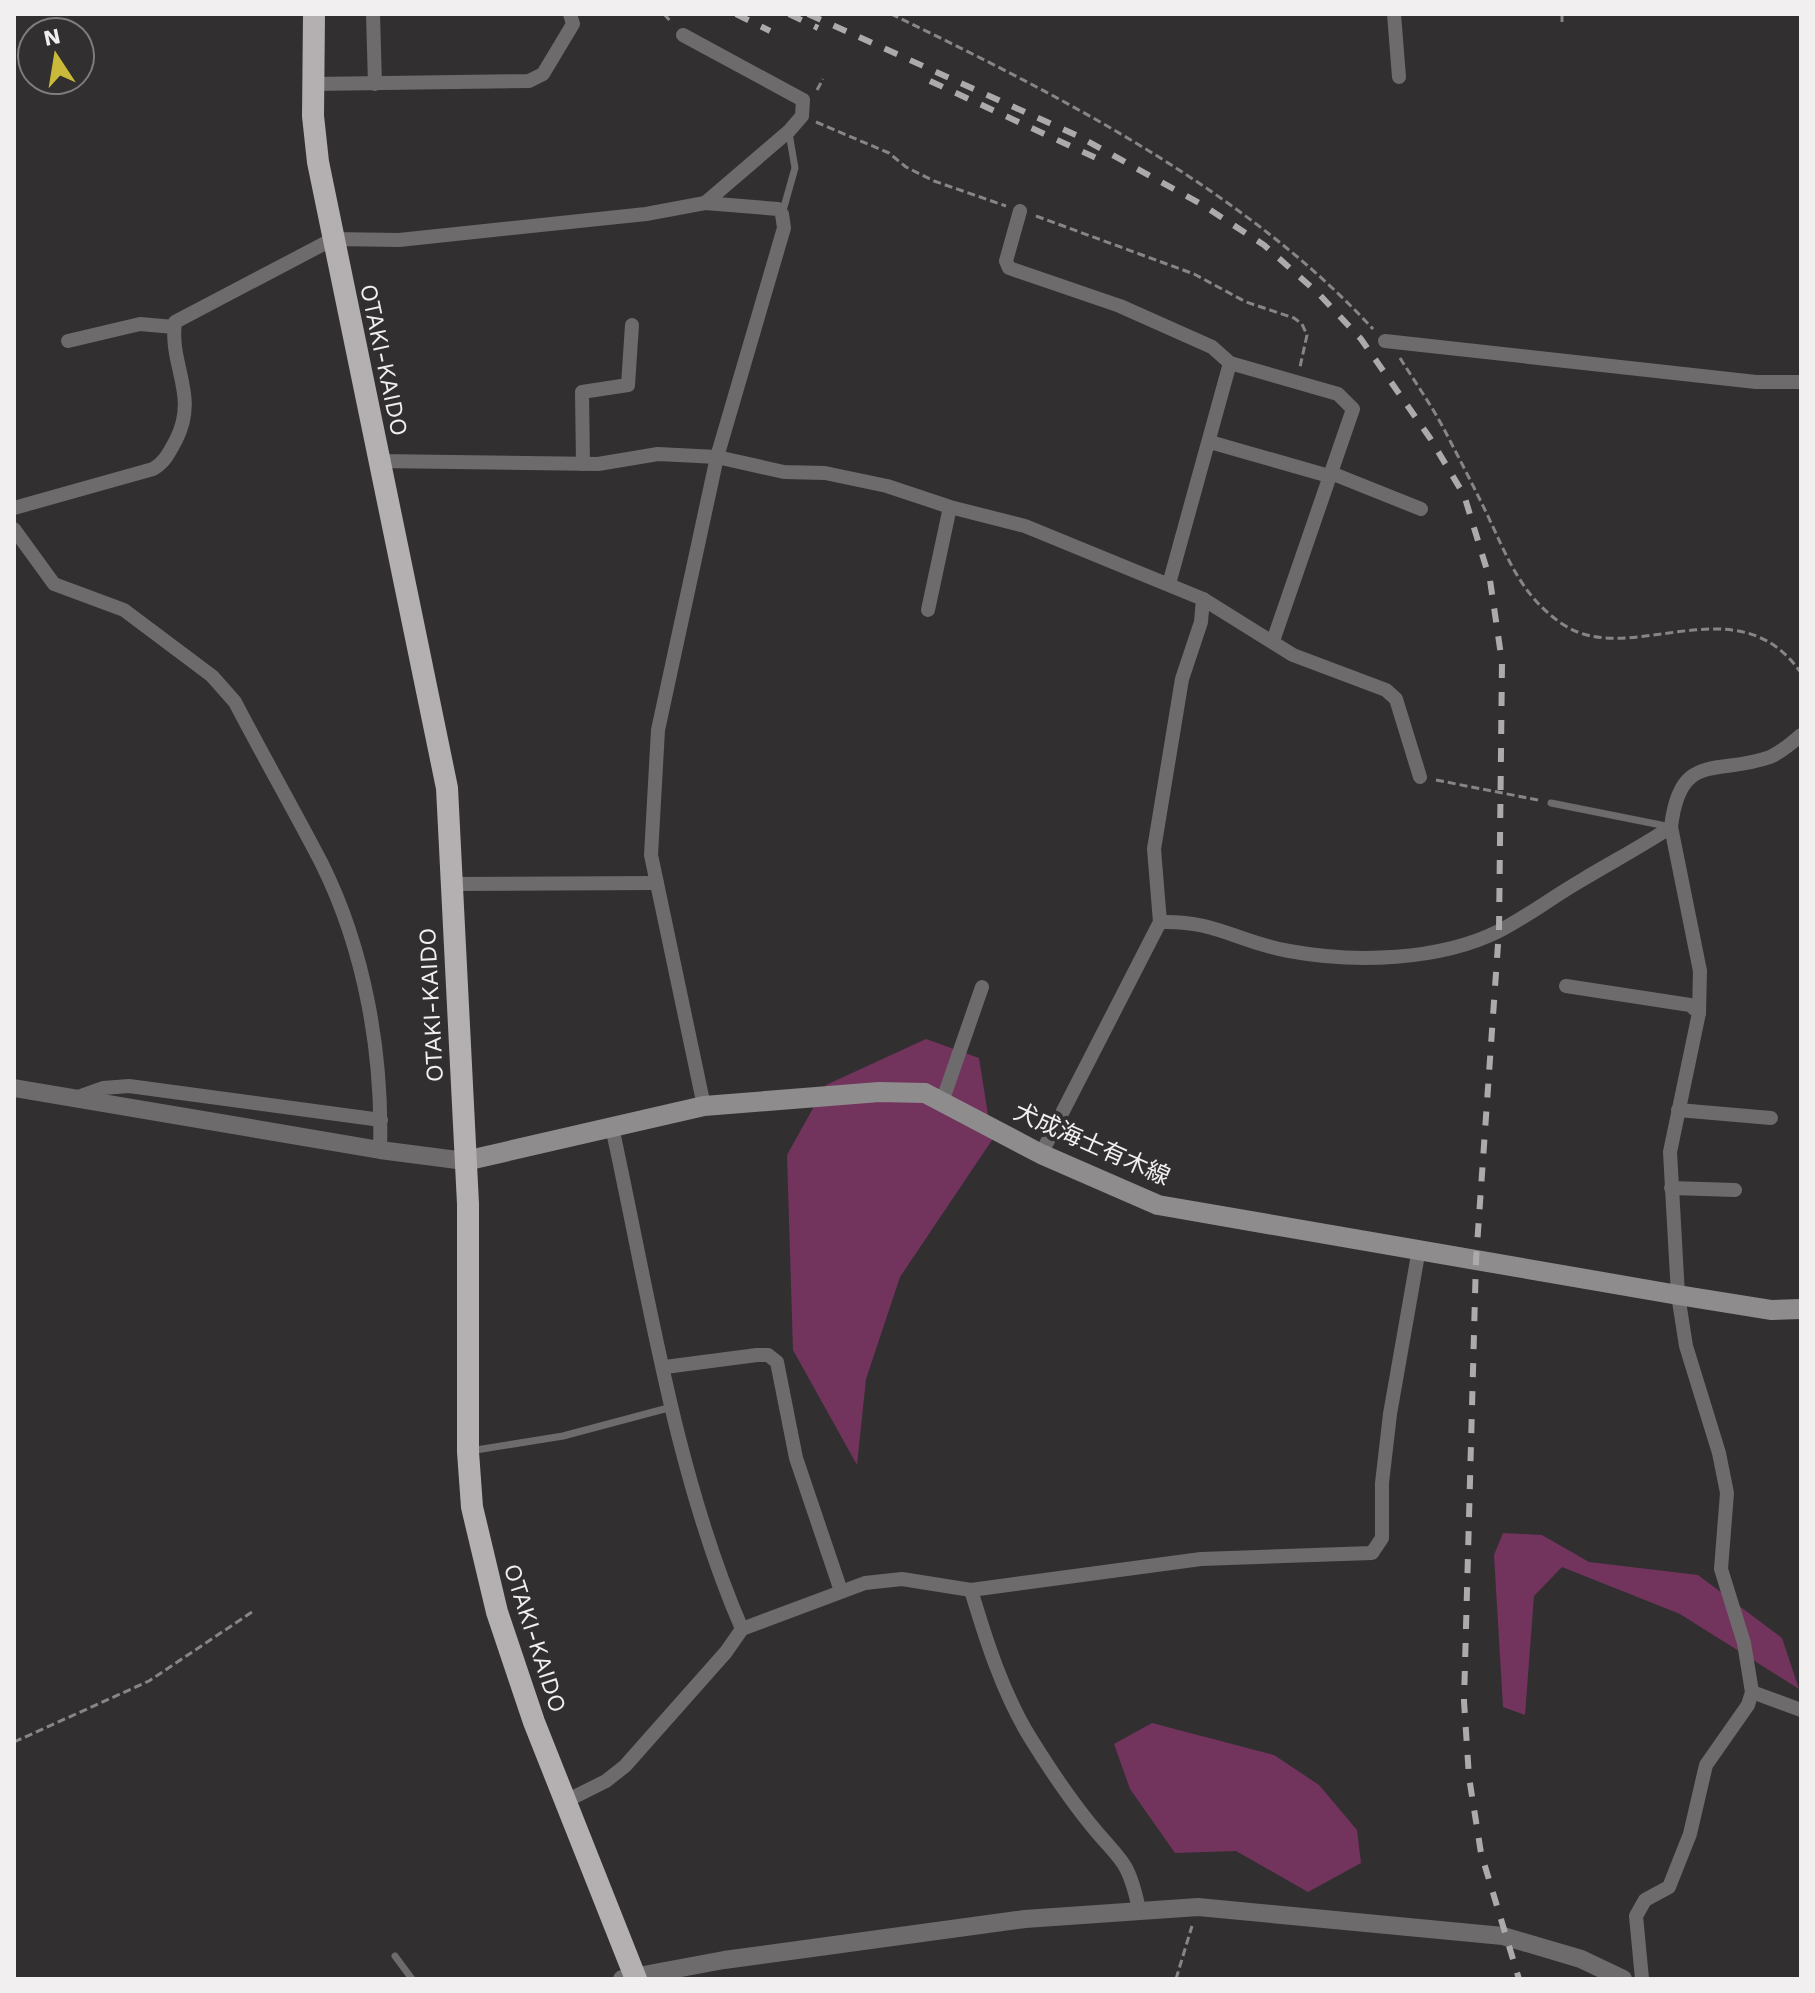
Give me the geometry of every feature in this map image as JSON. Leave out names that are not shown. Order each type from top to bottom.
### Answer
[{"type":"highway","name":"OTAKI-KAIDO","points":[[314,14],[312,84],[318,162],[447,788],[465,1161],[468,1452],[472,1507],[485,1571],[515,1666],[630,1977]]},
{"type":"main road","name":"犬成海士有木線","points":[[465,1161],[704,1106],[879,1092],[925,1093],[1041,1154],[1158,1205],[1678,1295],[1772,1310],[1801,1309]]},
{"type":"street","points":[[373,14],[375,84]]},
{"type":"street","points":[[312,84],[529,81],[543,74],[573,24],[570,14]]},
{"type":"street","points":[[1394,14],[1399,77]]},
{"type":"street","points":[[683,35],[803,100],[802,116],[789,131],[705,203]]},
{"type":"street","points":[[14,508],[153,469],[164,463],[186,421],[186,397],[175,322],[333,239],[399,240],[619,217],[705,203],[763,207],[782,214],[784,228],[717,457],[658,730],[651,855],[704,1106]]},
{"type":"street","points":[[1020,211],[1006,261],[1009,268],[1120,306],[1212,347],[1230,363],[1338,394],[1353,409],[1273,641]]},
{"type":"street","points":[[68,341],[140,324],[174,327]]},
{"type":"street","points":[[583,464],[582,392],[628,385],[632,325]]},
{"type":"street","points":[[1385,341],[1756,382],[1801,382]]},
{"type":"street","points":[[1169,584],[1230,363]]},
{"type":"street","points":[[1210,442],[1330,474],[1421,509]]},
{"type":"street","points":[[378,461],[583,464],[658,454],[717,457],[784,472],[825,473],[887,486],[950,507],[1025,526],[1203,599],[1293,655],[1386,690],[1396,699],[1420,777]]},
{"type":"street","points":[[928,610],[950,507]]},
{"type":"street","points":[[14,529],[54,584],[124,610],[212,676],[235,702],[335,896],[363,985],[379,1058],[380,1150]]},
{"type":"street","points":[[1041,1154],[1160,922],[1154,849],[1182,679],[1201,622],[1203,599]]},
{"type":"street","points":[[1642,1979],[1636,1916],[1645,1900],[1669,1887],[1690,1834],[1706,1765],[1748,1705],[1752,1692],[1744,1643],[1721,1569],[1727,1493],[1719,1453],[1686,1346],[1678,1295],[1670,1152],[1699,1013],[1700,971],[1671,827],[1674,806],[1688,777],[1716,765],[1775,755],[1801,735]]},
{"type":"street","points":[[1160,922],[1190,921],[1218,927],[1249,942],[1291,952],[1391,959],[1415,956],[1499,930],[1671,827]]},
{"type":"street","points":[[452,884],[657,883]]},
{"type":"street","points":[[1566,986],[1690,1005],[1699,1013]]},
{"type":"street","points":[[942,1102],[982,987]]},
{"type":"street","points":[[75,1098],[103,1088],[129,1086],[381,1120]]},
{"type":"street","points":[[14,1088],[380,1150],[465,1161]]},
{"type":"street","points":[[1678,1110],[1771,1118]]},
{"type":"street","points":[[612,1127],[692,1488],[717,1572],[742,1629]]},
{"type":"street","points":[[1671,1188],[1735,1190]]},
{"type":"street","points":[[564,1802],[606,1781],[625,1766],[726,1652],[742,1629],[865,1583],[902,1579],[971,1590],[1201,1559],[1259,1554],[1372,1553],[1382,1538],[1382,1483],[1390,1414],[1419,1249]]},
{"type":"street","points":[[665,1367],[757,1355],[768,1355],[777,1362],[796,1458],[841,1591]]},
{"type":"street","points":[[971,1590],[989,1649],[1029,1736],[1091,1826],[1121,1856],[1131,1876],[1139,1909]]},
{"type":"street","points":[[1752,1692],[1801,1710]]},
{"type":"street","points":[[630,1977],[1025,1919],[1198,1907],[1503,1936],[1581,1959],[1623,1979]]},
{"type":"lane","points":[[782,214],[795,168],[789,131]]},
{"type":"lane","points":[[1551,803],[1671,827]]},
{"type":"lane","points":[[468,1452],[563,1436],[674,1406]]},
{"type":"lane","points":[[395,1956],[412,1979]]},
{"type":"path","points":[[891,14],[1058,95],[1249,218],[1329,280],[1385,341],[1443,426],[1488,515],[1503,556],[1540,608],[1567,628],[1593,635],[1637,636],[1701,628],[1739,632],[1786,651],[1801,673]]},
{"type":"path","points":[[1562,14],[1562,23]]},
{"type":"path","points":[[802,116],[889,153],[906,167],[934,181],[1194,274],[1246,302],[1294,318],[1302,324],[1307,335],[1296,382]]},
{"type":"path","points":[[1420,777],[1551,803]]},
{"type":"path","points":[[14,1742],[149,1681],[255,1610]]},
{"type":"path","points":[[1176,1979],[1198,1907]]},
{"type":"shaded area","points":[[926,1039],[979,1058],[992,1140],[900,1277],[866,1379],[857,1465],[793,1350],[787,1155],[826,1085]]},
{"type":"shaded area","points":[[1503,1533],[1542,1535],[1589,1562],[1698,1575],[1782,1638],[1799,1689],[1680,1614],[1562,1567],[1534,1596],[1525,1715],[1503,1707],[1494,1555]]},
{"type":"shaded area","points":[[1152,1723],[1274,1755],[1319,1785],[1357,1830],[1361,1863],[1308,1892],[1236,1851],[1175,1853],[1130,1789],[1114,1744]]},
{"type":"railway","points":[[736,14],[770,31]]},
{"type":"railway","points":[[789,14],[818,28]]},
{"type":"railway","points":[[808,14],[1078,136],[1201,204],[1264,245],[1319,294],[1361,339],[1430,438],[1464,495],[1490,580],[1502,662],[1499,930],[1476,1260],[1464,1701],[1469,1777],[1481,1853],[1519,1979]]},
{"type":"railway","points":[[930,81],[1107,163]]}]
